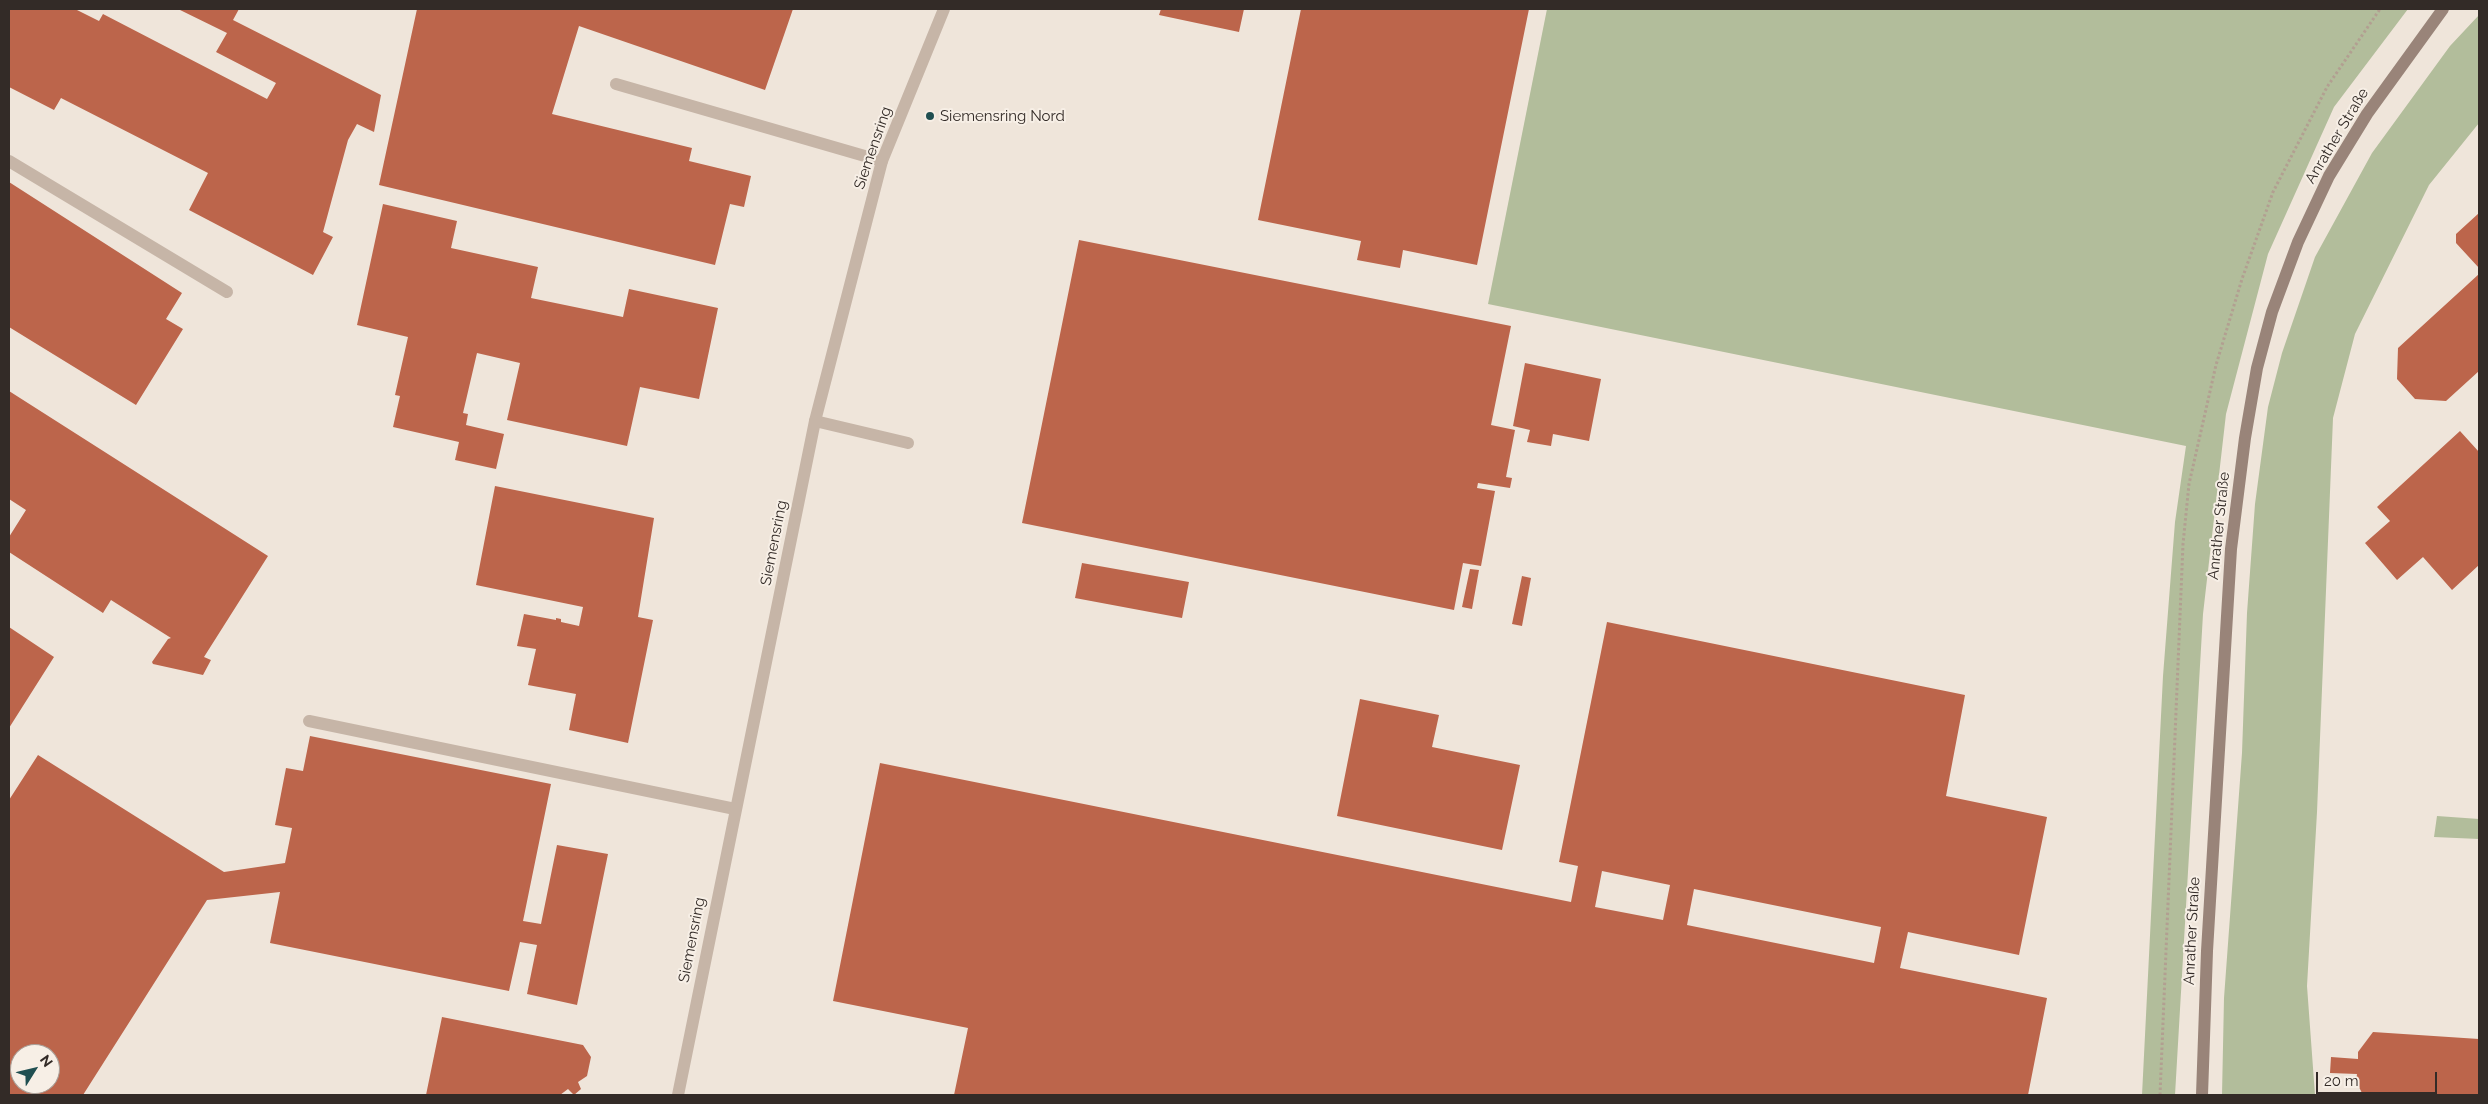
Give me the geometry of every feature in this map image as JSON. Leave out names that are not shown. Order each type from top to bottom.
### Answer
[{"type":"street","name":"Siemensring","points":[[678,1095],[815,421],[882,161],[944,9]]},
{"type":"street","name":"Anrather Straße","points":[[2202,1095],[2208,941],[2231,550],[2245,438],[2257,368],[2275,303],[2298,242],[2329,176],[2367,114],[2443,9]]},
{"type":"street","points":[[616,84],[882,161]]},
{"type":"street","points":[[9,162],[227,292]]},
{"type":"street","points":[[815,421],[908,443]]},
{"type":"street","points":[[309,721],[735,809]]},
{"type":"green space","points":[[1547,9],[2408,9],[2334,107],[2268,254],[2226,414],[2203,614],[2175,1095],[2142,1095],[2163,676],[2175,522],[2186,446],[1488,304]]},
{"type":"green space","points":[[2479,15],[2479,123],[2429,185],[2355,334],[2333,418],[2317,812],[2307,986],[2315,1095],[2222,1095],[2224,998],[2242,753],[2247,613],[2255,504],[2268,407],[2282,353],[2315,257],[2372,153],[2450,46]]},
{"type":"green space","points":[[2437,816],[2479,819],[2479,839],[2434,837]]},
{"type":"building","points":[[9,9],[75,9],[99,21],[103,14],[267,99],[276,83],[216,52],[227,33],[178,9],[239,9],[233,20],[381,95],[374,132],[357,124],[348,140],[323,232],[333,237],[313,275],[189,210],[208,173],[61,98],[54,110],[9,87]]},
{"type":"building","points":[[417,9],[793,9],[765,90],[579,26],[552,114],[692,148],[689,161],[751,176],[744,207],[730,204],[715,265],[379,185]]},
{"type":"building","points":[[1161,9],[1244,9],[1239,32],[1159,15]]},
{"type":"building","points":[[1301,9],[1529,9],[1477,265],[1403,250],[1400,268],[1357,260],[1361,241],[1258,220]]},
{"type":"building","points":[[9,182],[182,293],[166,319],[183,329],[136,405],[9,327]]},
{"type":"building","points":[[383,204],[457,221],[451,248],[538,267],[531,298],[623,317],[629,289],[718,308],[699,399],[640,387],[627,446],[507,420],[520,363],[477,353],[463,413],[468,414],[466,425],[504,434],[496,469],[455,460],[459,442],[393,427],[400,396],[395,395],[408,337],[357,325]]},
{"type":"building","points":[[2479,213],[2479,268],[2456,243],[2456,234]]},
{"type":"building","points":[[1079,240],[1511,326],[1491,425],[1515,430],[1506,477],[1512,478],[1510,488],[1478,483],[1477,488],[1495,491],[1481,566],[1463,563],[1454,610],[1022,523]]},
{"type":"building","points":[[2479,274],[2479,371],[2446,401],[2415,399],[2397,379],[2398,348]]},
{"type":"building","points":[[1525,363],[1601,379],[1589,441],[1553,434],[1551,446],[1527,442],[1530,430],[1513,426]]},
{"type":"building","points":[[9,391],[268,556],[204,657],[211,660],[203,675],[153,664],[152,662],[168,639],[171,638],[111,600],[103,613],[9,552],[9,537],[26,510],[9,499]]},
{"type":"building","points":[[2460,431],[2479,452],[2479,565],[2452,590],[2423,557],[2397,580],[2365,543],[2390,521],[2377,507]]},
{"type":"building","points":[[495,486],[654,518],[638,617],[653,620],[628,743],[569,730],[576,694],[528,685],[536,649],[517,646],[524,614],[556,620],[556,618],[561,619],[561,622],[579,626],[583,607],[476,585]]},
{"type":"building","points":[[1082,563],[1189,582],[1182,618],[1075,598]]},
{"type":"building","points":[[1470,569],[1479,570],[1472,609],[1462,607]]},
{"type":"building","points":[[1522,576],[1531,578],[1522,626],[1512,624]]},
{"type":"building","points":[[1607,622],[1965,695],[1946,796],[2047,817],[2019,955],[1908,932],[1900,968],[2047,998],[2028,1095],[954,1095],[968,1028],[833,1001],[880,763],[1571,902],[1578,866],[1559,862]],"holes":[[[1602,871],[1670,885],[1663,920],[1595,907]],[[1694,889],[1881,927],[1874,963],[1687,925]]]},
{"type":"building","points":[[9,627],[54,657],[9,728]]},
{"type":"building","points":[[1360,699],[1439,715],[1432,747],[1520,765],[1502,850],[1337,816]]},
{"type":"building","points":[[310,736],[551,784],[523,921],[541,924],[557,845],[608,854],[577,1005],[527,994],[537,945],[520,942],[509,991],[270,943],[280,892],[207,900],[83,1095],[9,1095],[9,800],[38,755],[224,872],[285,863],[292,828],[275,825],[286,768],[303,771]]},
{"type":"building","points":[[442,1017],[583,1045],[591,1057],[587,1076],[578,1082],[581,1089],[574,1095],[568,1089],[560,1095],[426,1095]]},
{"type":"building","points":[[2373,1032],[2479,1039],[2479,1095],[2363,1095],[2356,1081],[2357,1074],[2330,1073],[2331,1057],[2358,1059],[2358,1052]]},
{"type":"place","name":"Siemensring Nord","points":[[930,116]]}]
